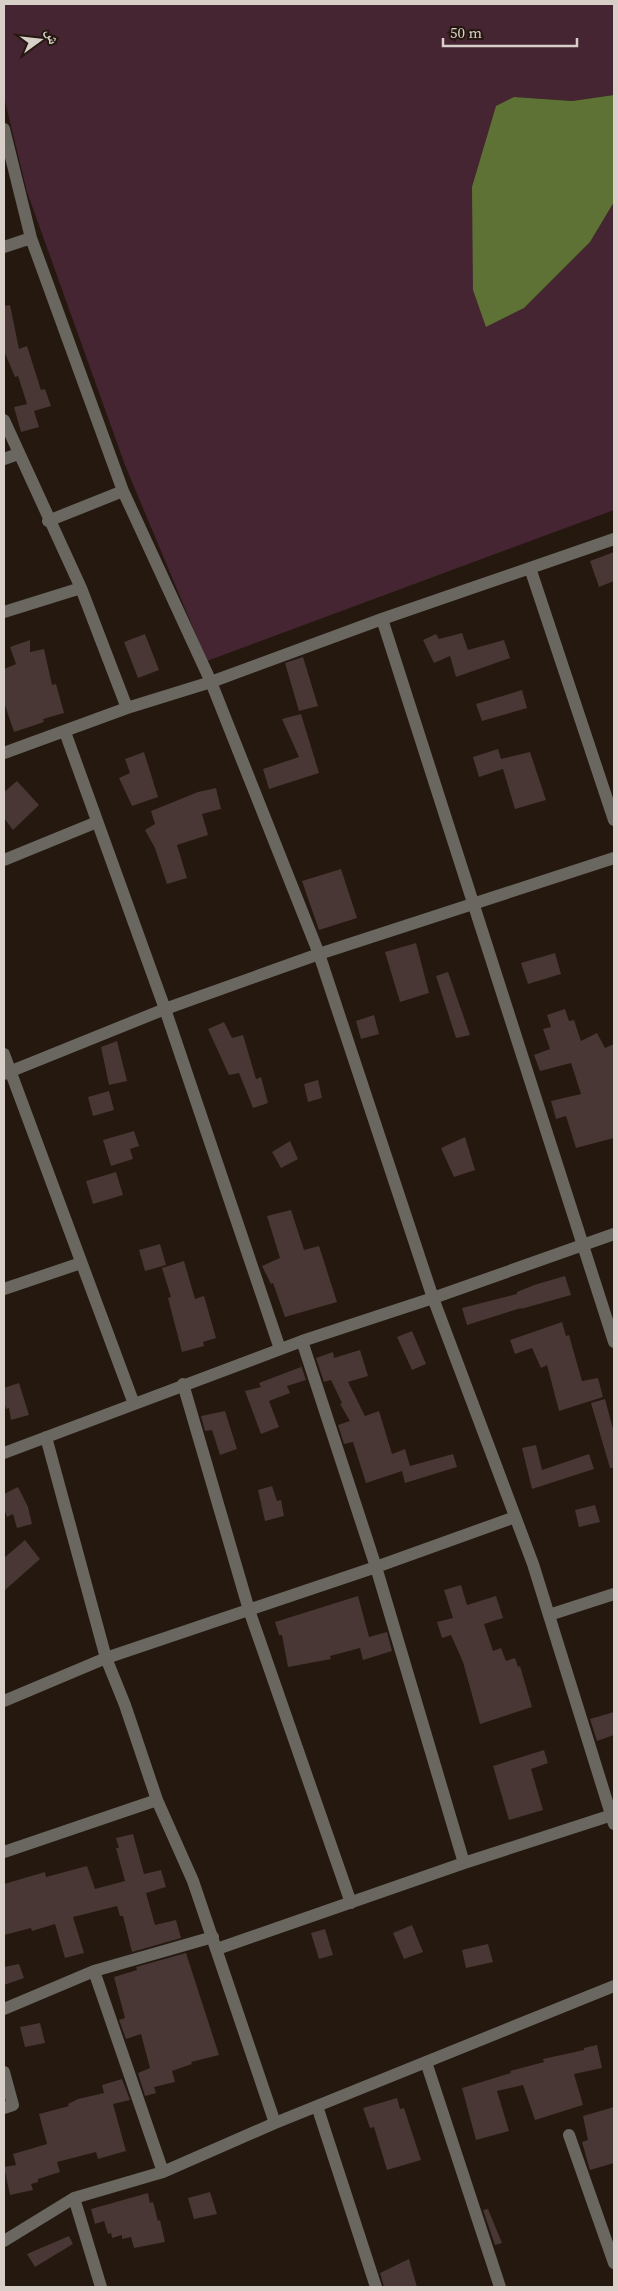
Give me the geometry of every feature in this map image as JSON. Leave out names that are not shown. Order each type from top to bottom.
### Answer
[{"type":"street","points":[[4,130],[31,238],[123,491],[211,682],[319,954],[433,1298],[550,1615],[613,1819],[464,1863],[217,1949]]},
{"type":"street","points":[[4,247],[31,238]]},
{"type":"street","points":[[4,420],[48,521],[81,588],[127,708]]},
{"type":"street","points":[[4,459],[18,454]]},
{"type":"street","points":[[48,521],[123,491]]},
{"type":"street","points":[[4,753],[127,708],[211,682],[614,539]]},
{"type":"street","points":[[530,568],[614,820]]},
{"type":"street","points":[[4,612],[81,588]]},
{"type":"street","points":[[382,620],[614,1342]]},
{"type":"street","points":[[65,732],[165,1009],[280,1349]]},
{"type":"street","points":[[4,860],[97,822]]},
{"type":"street","points":[[7,1073],[165,1009],[319,954],[614,858]]},
{"type":"street","points":[[4,1054],[7,1073],[134,1404]]},
{"type":"street","points":[[4,1453],[183,1384],[302,1341],[433,1298],[614,1234]]},
{"type":"street","points":[[4,1289],[81,1263]]},
{"type":"street","points":[[302,1341],[376,1567],[464,1863]]},
{"type":"street","points":[[183,1384],[249,1610],[351,1903]]},
{"type":"street","points":[[46,1437],[106,1658],[125,1704],[157,1800],[193,1881],[275,2123]]},
{"type":"street","points":[[4,1701],[106,1658],[376,1567],[515,1517]]},
{"type":"street","points":[[550,1615],[614,1594]]},
{"type":"street","points":[[4,1852],[157,1800]]},
{"type":"street","points":[[4,2009],[94,1971],[213,1937]]},
{"type":"street","points":[[94,1971],[163,2172]]},
{"type":"street","points":[[4,2241],[74,2198],[163,2172],[275,2123],[614,1986]]},
{"type":"street","points":[[426,2062],[500,2287]]},
{"type":"street","points":[[4,2072],[14,2105],[4,2108]]},
{"type":"street","points":[[318,2106],[376,2287]]},
{"type":"street","points":[[569,2136],[614,2263]]},
{"type":"street","points":[[74,2198],[101,2287]]},
{"type":"shaded area","points":[[4,4],[614,4],[614,95],[572,101],[514,97],[486,327],[524,308],[590,242],[614,202],[614,510],[207,661],[125,465],[27,192],[4,97]]},
{"type":"shaded area","points":[[614,95],[614,202],[590,242],[524,308],[486,327],[473,290],[472,187],[496,106],[514,97],[572,101]]},
{"type":"building","points":[[10,305],[19,349],[27,346],[41,390],[45,389],[51,406],[34,411],[39,427],[21,432],[14,407],[27,404],[18,376],[15,377],[4,351],[4,306]]},
{"type":"building","points":[[614,552],[614,581],[599,587],[590,561]]},
{"type":"building","points":[[462,633],[468,650],[504,640],[510,658],[456,677],[450,656],[434,663],[423,640],[436,634],[439,639]]},
{"type":"building","points":[[145,634],[159,670],[138,678],[124,642]]},
{"type":"building","points":[[30,640],[30,652],[44,649],[52,685],[56,684],[64,713],[43,719],[44,722],[14,732],[4,702],[4,669],[16,664],[10,647]]},
{"type":"building","points":[[303,657],[318,706],[299,711],[285,663]]},
{"type":"building","points":[[522,690],[527,708],[482,721],[476,704]]},
{"type":"building","points":[[301,714],[319,773],[269,789],[263,769],[299,757],[282,719]]},
{"type":"building","points":[[498,749],[501,759],[530,752],[546,800],[515,809],[503,769],[479,777],[473,757]]},
{"type":"building","points":[[144,752],[158,797],[132,806],[119,778],[130,773],[125,759]]},
{"type":"building","points":[[17,781],[39,805],[13,830],[4,818],[4,792]]},
{"type":"building","points":[[216,788],[221,809],[202,814],[208,835],[177,845],[187,878],[167,884],[155,848],[145,830],[155,824],[151,811],[198,792]]},
{"type":"building","points":[[341,869],[357,918],[319,930],[302,881]]},
{"type":"building","points":[[416,943],[429,993],[400,1002],[385,952]]},
{"type":"building","points":[[555,953],[561,974],[528,984],[521,963]]},
{"type":"building","points":[[448,972],[470,1035],[456,1038],[436,976]]},
{"type":"building","points":[[565,1009],[569,1021],[574,1020],[581,1041],[597,1033],[605,1048],[614,1044],[614,1138],[576,1148],[566,1116],[556,1119],[551,1101],[581,1094],[571,1063],[540,1071],[534,1055],[550,1049],[543,1029],[551,1027],[547,1015]]},
{"type":"building","points":[[374,1015],[379,1034],[361,1039],[356,1021]]},
{"type":"building","points":[[224,1022],[232,1038],[243,1035],[256,1079],[261,1077],[268,1103],[253,1108],[239,1073],[229,1075],[208,1029]]},
{"type":"building","points":[[117,1041],[127,1081],[109,1085],[101,1047]]},
{"type":"building","points":[[318,1080],[322,1098],[308,1102],[304,1084]]},
{"type":"building","points":[[109,1091],[114,1110],[93,1116],[88,1097]]},
{"type":"building","points":[[134,1131],[139,1146],[130,1149],[133,1159],[111,1166],[103,1140]]},
{"type":"building","points":[[465,1137],[475,1170],[454,1177],[441,1148]]},
{"type":"building","points":[[290,1141],[298,1159],[281,1168],[272,1152]]},
{"type":"building","points":[[116,1172],[123,1195],[93,1204],[86,1181]]},
{"type":"building","points":[[291,1210],[304,1250],[319,1246],[337,1302],[285,1317],[273,1283],[271,1284],[262,1266],[280,1258],[267,1216]]},
{"type":"building","points":[[160,1244],[166,1265],[145,1271],[139,1250]]},
{"type":"building","points":[[184,1261],[195,1299],[204,1296],[216,1338],[203,1342],[204,1346],[182,1352],[168,1298],[171,1297],[162,1268]]},
{"type":"building","points":[[565,1276],[571,1295],[467,1325],[462,1308],[517,1294],[517,1292],[534,1285]]},
{"type":"building","points":[[562,1322],[566,1336],[569,1335],[582,1381],[598,1378],[603,1397],[559,1411],[547,1365],[541,1368],[532,1348],[515,1354],[510,1340]]},
{"type":"building","points":[[412,1331],[426,1364],[412,1370],[397,1337]]},
{"type":"building","points":[[360,1350],[368,1376],[348,1382],[365,1416],[379,1411],[392,1454],[405,1449],[410,1466],[453,1454],[457,1467],[405,1483],[402,1471],[366,1483],[353,1442],[344,1444],[338,1425],[350,1421],[340,1404],[342,1403],[331,1380],[324,1382],[316,1358],[333,1352],[334,1358]]},
{"type":"building","points":[[300,1362],[306,1380],[287,1386],[290,1393],[269,1401],[279,1427],[261,1434],[245,1391],[261,1387],[259,1383],[301,1367]]},
{"type":"building","points":[[19,1383],[29,1415],[11,1420],[9,1408],[6,1409],[4,1401],[4,1388]]},
{"type":"building","points":[[605,1399],[614,1433],[614,1468],[610,1468],[591,1403]]},
{"type":"building","points":[[225,1411],[237,1449],[220,1455],[212,1430],[205,1431],[201,1416]]},
{"type":"building","points":[[536,1445],[542,1470],[589,1454],[594,1469],[532,1489],[522,1448]]},
{"type":"building","points":[[272,1486],[277,1501],[281,1500],[284,1516],[265,1521],[258,1490]]},
{"type":"building","points":[[18,1487],[28,1507],[32,1524],[17,1528],[13,1514],[7,1517],[4,1509],[4,1494]]},
{"type":"building","points":[[595,1505],[600,1522],[579,1527],[575,1510]]},
{"type":"building","points":[[25,1540],[40,1559],[4,1591],[4,1558]]},
{"type":"building","points":[[461,1585],[467,1605],[496,1596],[503,1618],[484,1624],[493,1651],[501,1648],[506,1661],[515,1658],[518,1667],[520,1666],[532,1707],[480,1724],[463,1662],[451,1635],[442,1638],[437,1622],[453,1618],[444,1590]]},
{"type":"building","points":[[358,1596],[369,1637],[387,1632],[392,1651],[363,1660],[360,1648],[330,1656],[331,1659],[288,1667],[282,1635],[279,1635],[275,1622]]},
{"type":"building","points":[[614,1712],[614,1735],[597,1741],[590,1719]]},
{"type":"building","points":[[544,1750],[548,1763],[531,1769],[543,1810],[509,1820],[493,1766]]},
{"type":"building","points":[[133,1834],[144,1874],[161,1870],[166,1887],[146,1893],[155,1925],[176,1920],[181,1938],[132,1952],[123,1916],[120,1916],[117,1906],[73,1917],[84,1953],[65,1958],[55,1924],[32,1931],[31,1928],[4,1935],[4,1884],[45,1872],[46,1877],[87,1866],[95,1889],[125,1881],[116,1848],[119,1848],[116,1838]]},
{"type":"building","points":[[412,1925],[423,1952],[404,1959],[393,1933]]},
{"type":"building","points":[[325,1929],[333,1955],[319,1959],[311,1933]]},
{"type":"building","points":[[488,1944],[493,1962],[466,1968],[462,1950]]},
{"type":"building","points":[[186,1953],[219,2055],[191,2062],[192,2064],[172,2071],[175,2082],[154,2087],[156,2093],[145,2096],[138,2073],[150,2068],[141,2034],[126,2039],[119,2020],[125,2018],[114,1977],[137,1970],[136,1967]]},
{"type":"building","points":[[19,1964],[24,1978],[4,1985],[4,1967]]},
{"type":"building","points":[[40,2023],[45,2043],[25,2047],[20,2027]]},
{"type":"building","points":[[597,2045],[602,2068],[574,2074],[583,2105],[535,2120],[523,2085],[497,2091],[509,2131],[476,2140],[462,2088],[511,2073],[510,2071],[544,2062],[543,2059],[584,2050],[584,2048]]},
{"type":"building","points":[[122,2079],[130,2100],[113,2104],[126,2151],[98,2159],[96,2152],[57,2162],[60,2172],[38,2179],[38,2182],[31,2184],[33,2190],[10,2195],[4,2167],[16,2165],[13,2154],[47,2144],[39,2114],[69,2106],[68,2104],[78,2099],[104,2093],[102,2085]]},
{"type":"building","points":[[397,2098],[400,2109],[404,2108],[421,2160],[387,2170],[374,2127],[370,2128],[363,2108]]},
{"type":"building","points":[[614,2107],[614,2163],[590,2170],[582,2142],[588,2140],[583,2116]]},
{"type":"building","points":[[210,2192],[217,2214],[194,2219],[188,2198]]},
{"type":"building","points":[[148,2193],[150,2203],[153,2202],[158,2221],[160,2220],[165,2242],[134,2248],[131,2237],[122,2239],[122,2235],[112,2238],[111,2233],[108,2234],[104,2221],[95,2224],[91,2209]]},
{"type":"building","points":[[488,2209],[502,2243],[495,2245],[483,2210]]},
{"type":"building","points":[[69,2236],[73,2244],[35,2267],[27,2254]]},
{"type":"building","points":[[409,2259],[417,2287],[384,2287],[380,2273]]}]
